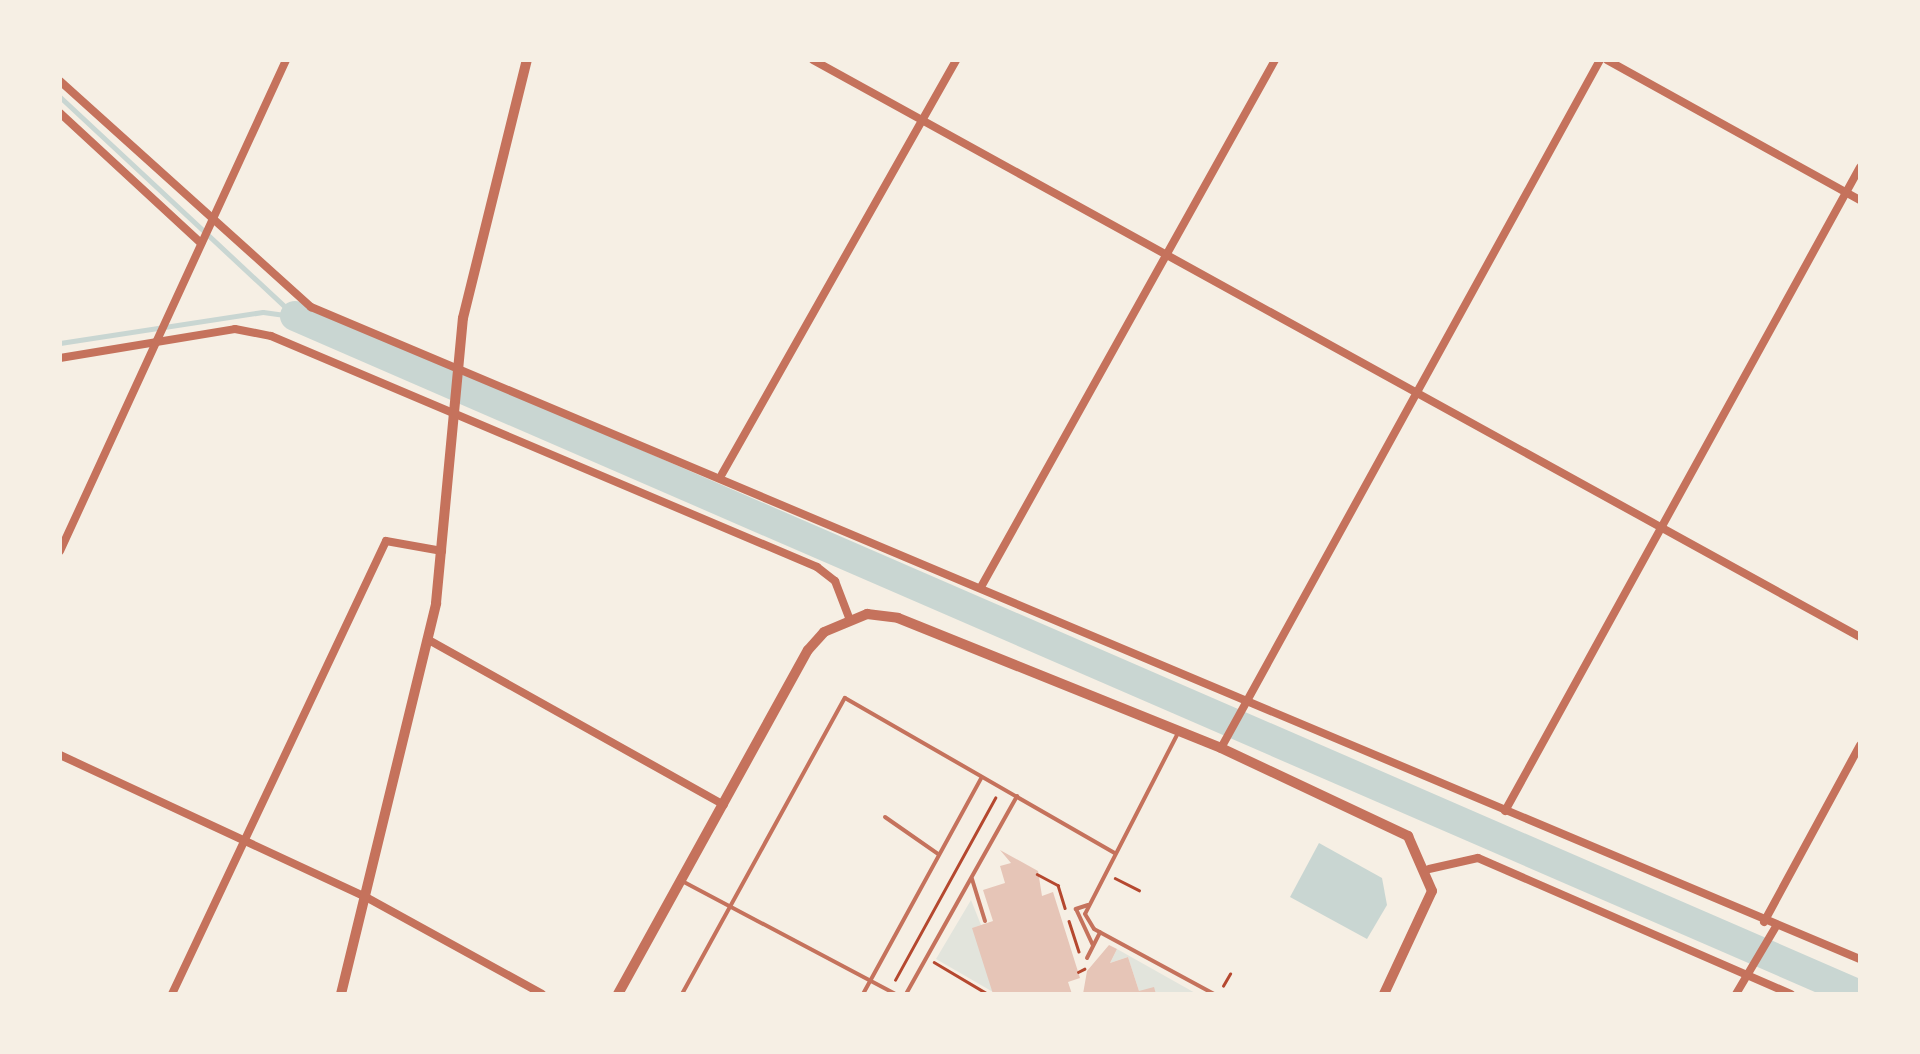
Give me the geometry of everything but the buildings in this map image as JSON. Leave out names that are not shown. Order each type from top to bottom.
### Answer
[{"type":"street","points":[[60,551],[157,348],[286,60]]},
{"type":"street","points":[[341,994],[426,639],[442,551],[457,361],[527,60]]},
{"type":"street","points":[[814,60],[1663,524],[1860,637]]},
{"type":"street","points":[[722,474],[956,60]]},
{"type":"street","points":[[981,587],[1275,60]]},
{"type":"street","points":[[1223,744],[1603,60],[1860,200]]},
{"type":"street","points":[[60,81],[312,307],[457,361],[1775,928],[1860,959]]},
{"type":"street","points":[[60,113],[201,243]]},
{"type":"street","points":[[1504,811],[1860,167]]},
{"type":"street","points":[[60,358],[157,348],[249,329],[817,567],[835,581],[850,620]]},
{"type":"street","points":[[172,994],[386,541],[442,551]]},
{"type":"street","points":[[618,994],[808,650],[850,620],[898,618],[1178,732],[1223,744],[1392,824],[1429,869],[1430,906],[1384,994]]},
{"type":"street","points":[[426,639],[724,805]]},
{"type":"street","points":[[1764,922],[1860,745]]},
{"type":"street","points":[[60,755],[244,844],[364,896],[542,994]]},
{"type":"street","points":[[1429,869],[1478,858],[1791,994]]},
{"type":"street","points":[[1736,994],[1752,977],[1775,928]]},
{"type":"lane","points":[[682,994],[845,698],[1115,853]]},
{"type":"lane","points":[[1178,732],[1088,906],[1089,925],[1217,993]]},
{"type":"lane","points":[[863,994],[982,776]]},
{"type":"lane","points":[[906,994],[1017,796]]},
{"type":"lane","points":[[886,817],[940,854]]},
{"type":"lane","points":[[972,879],[985,922]]},
{"type":"lane","points":[[682,882],[895,994]]},
{"type":"lane","points":[[1088,906],[1076,909],[1093,945]]},
{"type":"lane","points":[[1086,958],[1100,932]]},
{"type":"lane","points":[[912,982],[916,994]]},
{"type":"path","points":[[892,985],[997,794],[987,789]]},
{"type":"path","points":[[1105,873],[1138,890]]},
{"type":"path","points":[[1037,874],[1058,885],[1086,971],[1078,972]]},
{"type":"path","points":[[934,962],[988,994]]},
{"type":"path","points":[[1217,993],[1230,974]]},
{"type":"shaded area","points":[[1319,843],[1382,878],[1387,905],[1367,939],[1290,897]]},
{"type":"shaded area","points":[[971,900],[981,925],[973,928],[993,992],[936,959]]},
{"type":"shaded area","points":[[1117,949],[1197,994],[1139,991],[1128,957],[1110,963]]},
{"type":"waterway","points":[[60,97],[295,316]]},
{"type":"waterway","points":[[60,343],[263,312],[292,316]]},
{"type":"waterway","points":[[295,316],[1857,994]]}]
